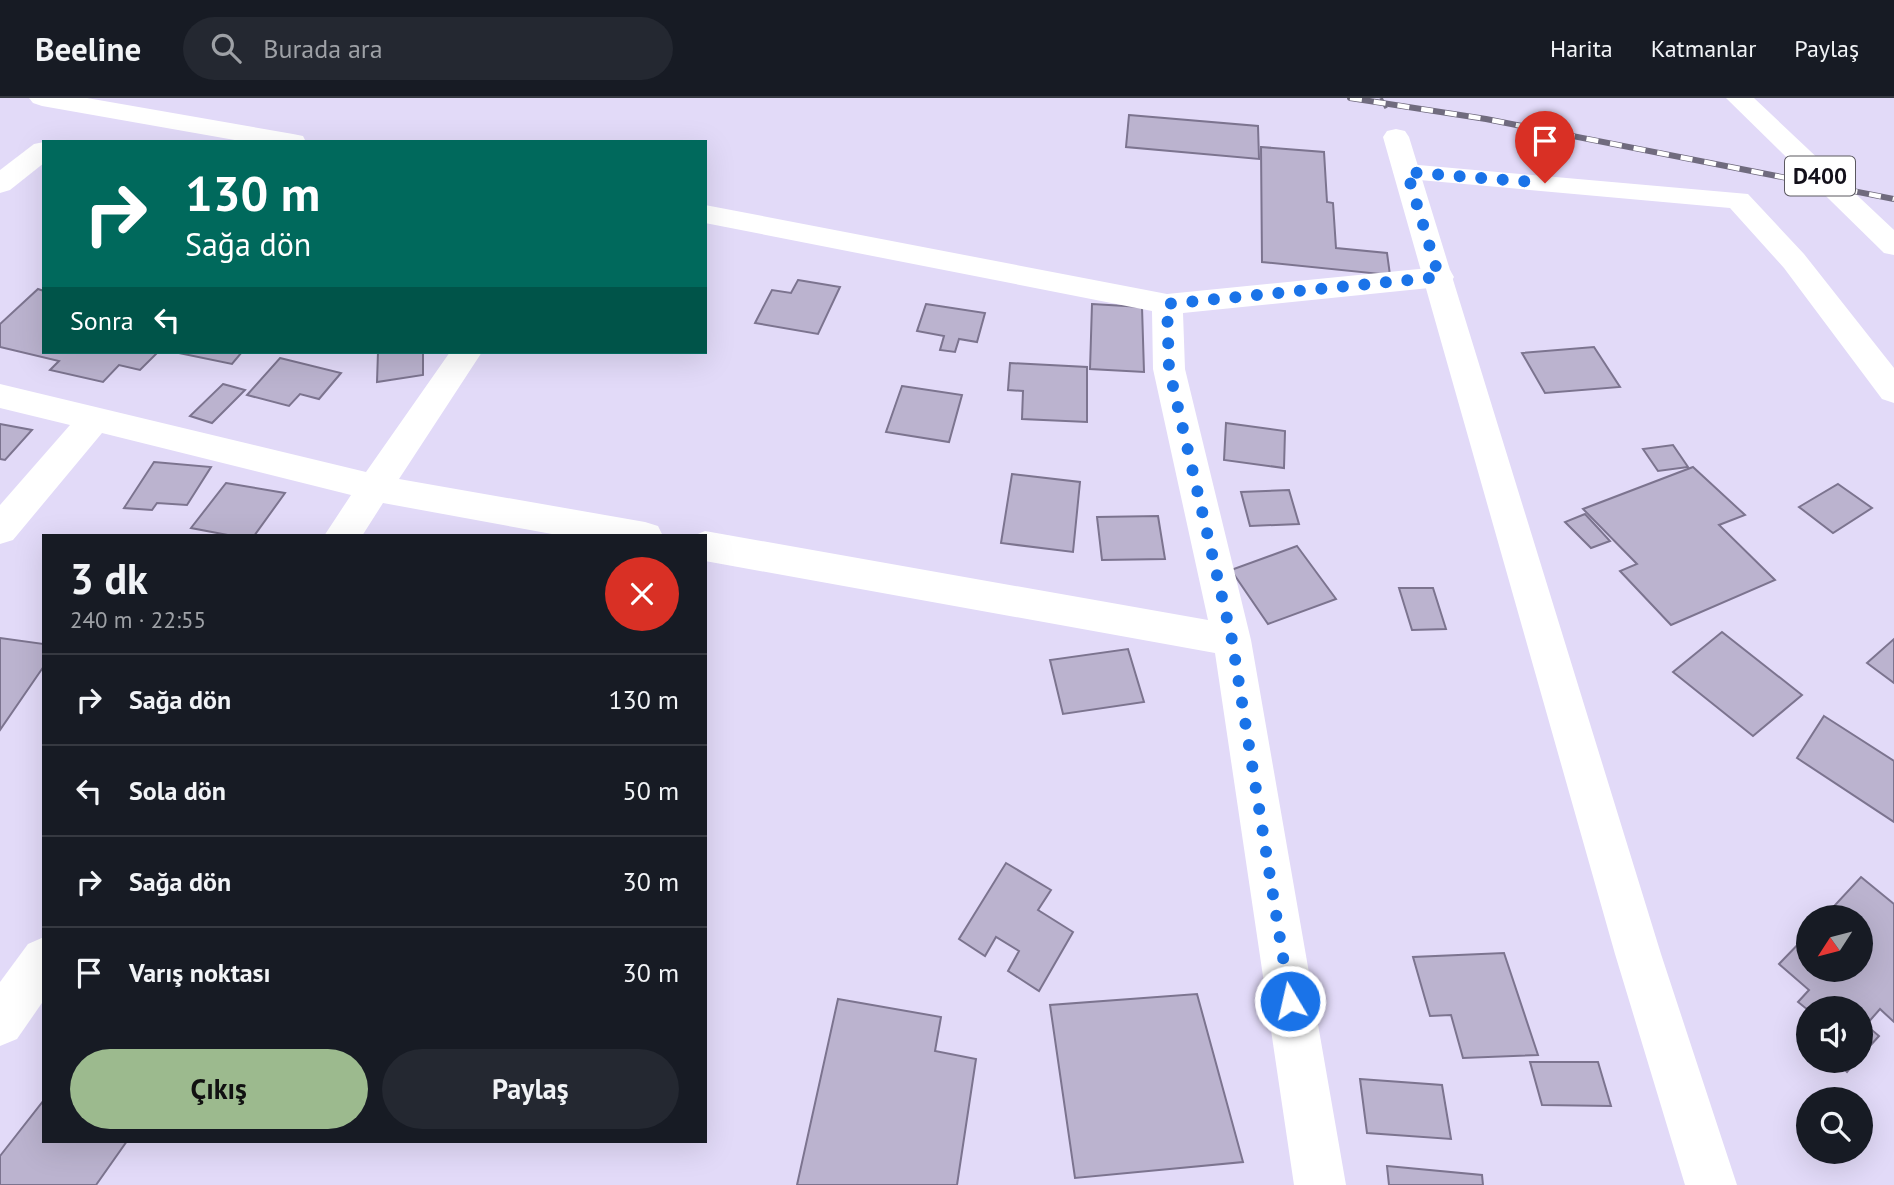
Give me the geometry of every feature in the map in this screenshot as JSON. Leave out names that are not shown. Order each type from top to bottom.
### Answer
[{"type":"street","points":[[43,98],[281,140]]},
{"type":"street","name":"D400","points":[[1740,98],[1886,239]]},
{"type":"street","points":[[59,138],[96,109]]},
{"type":"street","points":[[1396,137],[1634,941],[1711,1185]]},
{"type":"street","points":[[0,184],[42,151]]},
{"type":"street","points":[[1407,172],[1738,200],[1794,261],[1894,391]]},
{"type":"street","points":[[707,214],[1167,304],[1439,277]]},
{"type":"street","points":[[1167,304],[1169,369],[1232,640],[1321,1185]]},
{"type":"street","points":[[343,534],[465,354]]},
{"type":"street","points":[[0,396],[376,488],[634,534]]},
{"type":"street","points":[[0,530],[95,419]]},
{"type":"street","points":[[707,546],[1232,640]]},
{"type":"street","points":[[0,1022],[42,963]]},
{"type":"building","points":[[1129,115],[1258,126],[1259,159],[1126,147]]},
{"type":"building","points":[[1261,147],[1324,152],[1327,202],[1333,203],[1336,248],[1387,253],[1390,275],[1262,262]]},
{"type":"building","points":[[798,280],[840,287],[818,334],[755,323],[772,290],[791,293]]},
{"type":"building","points":[[38,289],[42,290],[42,354],[156,354],[140,370],[119,365],[103,382],[50,370],[59,361],[0,347],[0,324]]},
{"type":"building","points":[[926,304],[985,313],[977,342],[959,339],[955,352],[940,350],[944,336],[917,331]]},
{"type":"building","points":[[1092,304],[1142,307],[1144,372],[1090,369]]},
{"type":"building","points":[[1594,347],[1620,387],[1545,393],[1522,353]]},
{"type":"building","points":[[184,354],[240,354],[232,364]]},
{"type":"building","points":[[378,354],[423,354],[423,375],[377,382]]},
{"type":"building","points":[[280,358],[341,373],[319,399],[300,394],[289,406],[247,395]]},
{"type":"building","points":[[1010,363],[1087,367],[1087,422],[1022,419],[1023,391],[1008,390]]},
{"type":"building","points":[[223,384],[245,390],[212,423],[190,416]]},
{"type":"building","points":[[902,386],[962,395],[949,442],[886,432]]},
{"type":"building","points":[[1226,423],[1285,431],[1284,468],[1224,460]]},
{"type":"building","points":[[0,424],[32,430],[5,460],[0,459]]},
{"type":"building","points":[[1673,445],[1688,467],[1658,471],[1643,449]]},
{"type":"building","points":[[154,462],[211,467],[187,505],[157,503],[152,510],[124,508]]},
{"type":"building","points":[[1693,467],[1745,515],[1719,525],[1775,580],[1671,625],[1620,571],[1637,564],[1583,509]]},
{"type":"building","points":[[1012,474],[1080,482],[1073,552],[1001,543]]},
{"type":"building","points":[[226,483],[285,493],[255,534],[222,534],[191,528]]},
{"type":"building","points":[[1838,484],[1872,508],[1833,533],[1799,507]]},
{"type":"building","points":[[1289,490],[1299,524],[1250,526],[1241,492]]},
{"type":"building","points":[[1585,514],[1610,541],[1591,548],[1565,522]]},
{"type":"building","points":[[1158,516],[1165,559],[1102,560],[1097,517]]},
{"type":"building","points":[[1297,546],[1336,599],[1268,624],[1231,570]]},
{"type":"building","points":[[1399,588],[1433,588],[1446,629],[1412,630]]},
{"type":"building","points":[[1722,632],[1802,695],[1753,736],[1673,672]]},
{"type":"building","points":[[0,638],[42,644],[42,669],[0,730]]},
{"type":"building","points":[[1894,639],[1894,683],[1867,663]]},
{"type":"building","points":[[1128,649],[1144,702],[1063,714],[1050,660]]},
{"type":"building","points":[[1824,716],[1894,761],[1894,822],[1797,758]]},
{"type":"building","points":[[1006,863],[1051,890],[1038,910],[1073,932],[1039,991],[1008,971],[1019,951],[996,937],[985,956],[959,939]]},
{"type":"building","points":[[1861,877],[1894,904],[1894,1022],[1880,1009],[1873,1017],[1873,996],[1804,996],[1809,990],[1800,982],[1873,982],[1873,905],[1835,905]]},
{"type":"building","points":[[1796,946],[1796,979],[1779,964]]},
{"type":"building","points":[[1504,953],[1538,1055],[1463,1058],[1451,1015],[1430,1016],[1413,957]]},
{"type":"building","points":[[1197,994],[1243,1162],[1075,1178],[1050,1005]]},
{"type":"building","points":[[838,999],[941,1017],[935,1051],[976,1059],[957,1185],[797,1185]]},
{"type":"building","points":[[1873,1031],[1879,1036],[1873,1043]]},
{"type":"building","points":[[1530,1062],[1598,1062],[1611,1106],[1542,1105]]},
{"type":"building","points":[[1360,1079],[1442,1085],[1451,1139],[1367,1133]]},
{"type":"building","points":[[42,1103],[42,1143],[126,1143],[96,1185],[0,1185],[0,1156]]},
{"type":"building","points":[[1387,1166],[1482,1175],[1483,1185],[1389,1185]]},
{"type":"railway","points":[[1350,98],[1486,119],[1894,199]]},
{"type":"route","points":[[1290,1001],[1232,640],[1169,369],[1167,304],[1439,277],[1407,172],[1545,183]]}]
